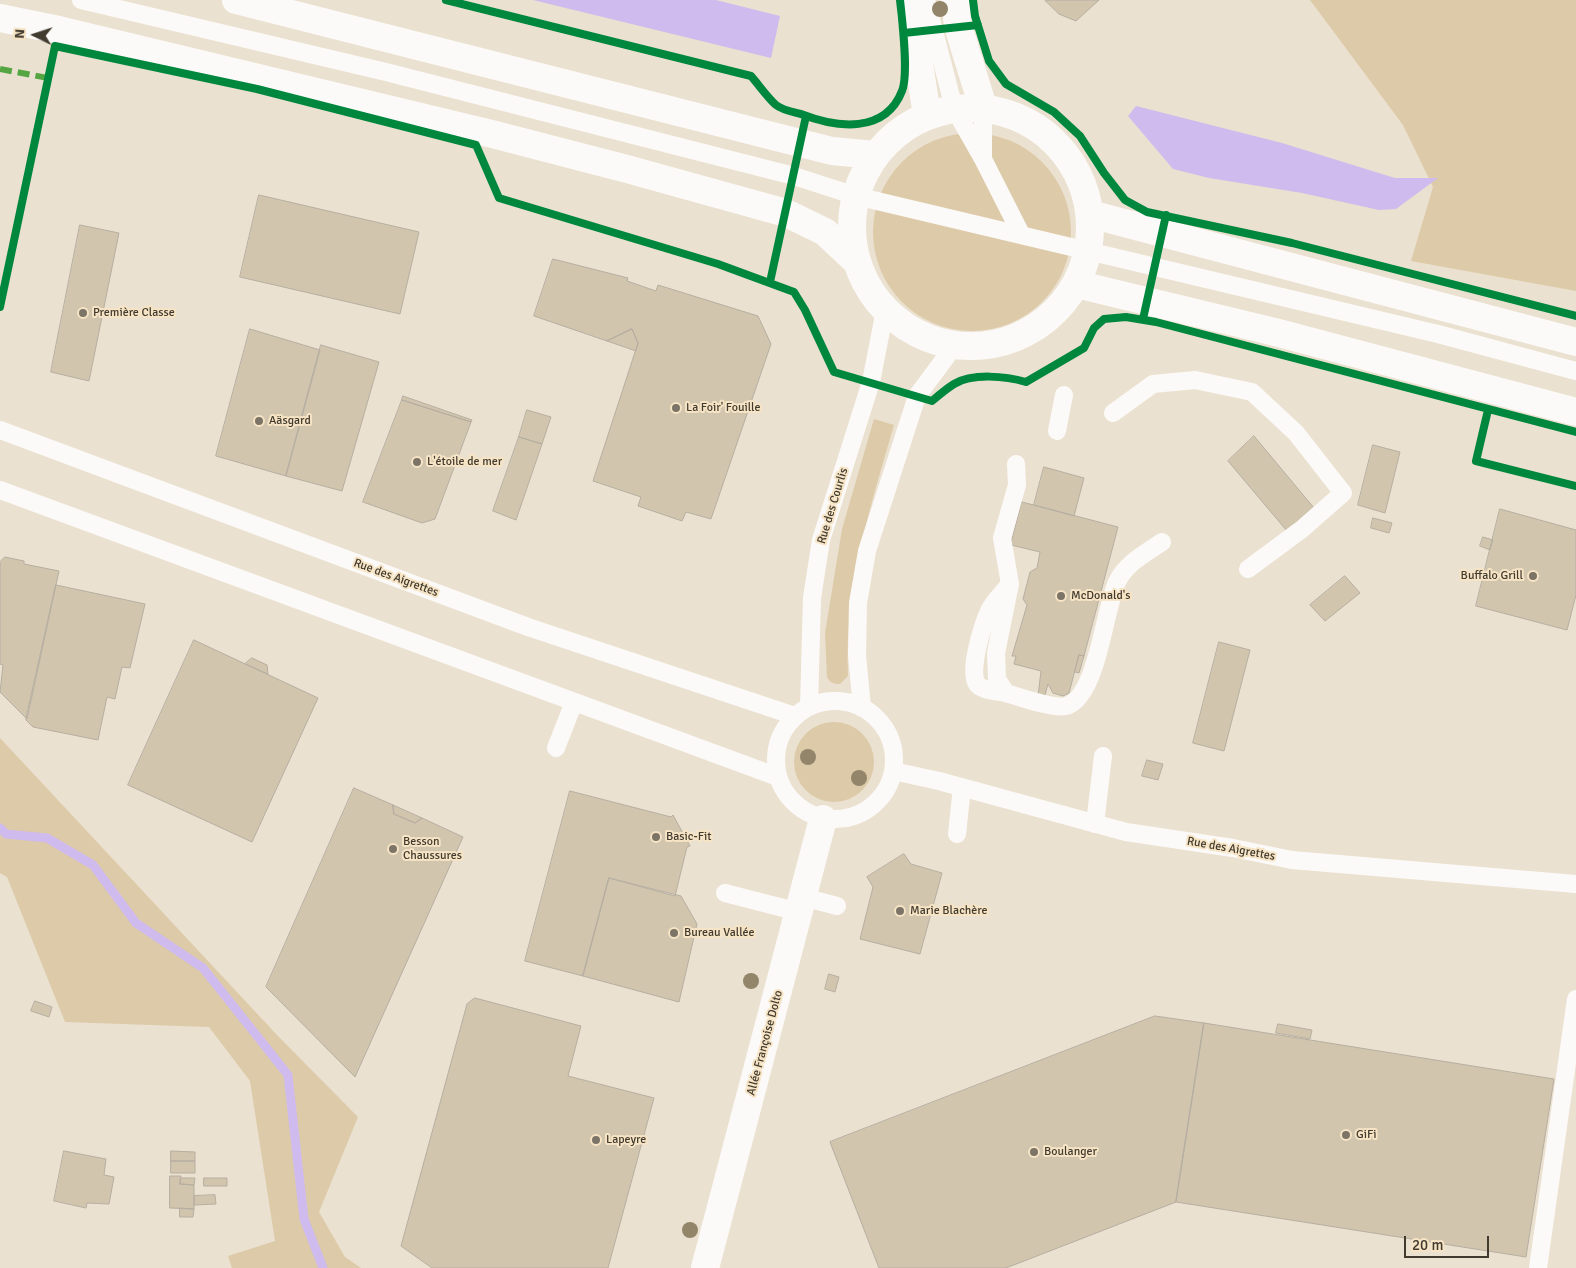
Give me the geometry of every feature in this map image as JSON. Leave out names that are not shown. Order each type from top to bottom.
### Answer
[{"type":"main road","points":[[236,0],[832,151],[876,155]]},
{"type":"main road","points":[[912,0],[911,13],[927,115]]},
{"type":"main road","points":[[955,0],[958,26],[983,107]]},
{"type":"main road","points":[[0,18],[59,30],[501,137],[786,213],[825,232],[857,262]]},
{"type":"main road","points":[[983,107],[1015,115],[1043,131],[1066,154],[1082,182],[1090,214],[1088,250],[1076,284],[1056,311],[1026,333],[1008,340],[982,346],[955,345],[929,339],[905,327],[885,310],[868,287],[857,262],[852,229],[856,196],[864,174],[876,155],[898,132],[927,115],[954,108],[983,107]]},
{"type":"main road","points":[[1090,214],[1576,342]]},
{"type":"main road","points":[[1076,284],[1275,332],[1576,412]]},
{"type":"main road","name":"Allée Françoise Dolto","points":[[705,1268],[824,818]]},
{"type":"lane","points":[[81,0],[396,74],[794,176],[856,196],[1438,334],[1576,371]]},
{"type":"lane","points":[[926,0],[954,108],[1022,234]]},
{"type":"lane","points":[[983,107],[983,159]]},
{"type":"lane","name":"Rue des Courlis","points":[[802,712],[812,598],[821,540],[871,382],[885,310]]},
{"type":"lane","points":[[862,708],[857,655],[858,603],[867,552],[917,396],[955,345]]},
{"type":"lane","points":[[1113,413],[1152,384],[1195,380],[1252,392],[1296,433],[1343,493],[1302,529],[1248,569]]},
{"type":"lane","points":[[1057,431],[1064,395]]},
{"type":"lane","name":"Rue des Aigrettes","points":[[0,430],[528,627],[802,712]]},
{"type":"lane","points":[[1016,464],[1017,486],[1002,538],[1010,584],[996,653],[997,679],[1006,693],[1059,707],[1069,706],[1078,698],[1090,679],[1117,582],[1132,562],[1162,542]]},
{"type":"lane","points":[[0,490],[778,777]]},
{"type":"lane","points":[[556,748],[574,702]]},
{"type":"lane","points":[[826,702],[844,702],[862,708],[876,719],[888,734],[893,752],[893,771],[887,789],[875,804],[860,814],[842,819],[824,818],[806,812],[790,800],[778,777],[775,765],[784,730],[802,712],[826,702]]},
{"type":"lane","points":[[1094,824],[1102,756]]},
{"type":"lane","name":"Rue des Aigrettes","points":[[893,771],[962,787],[1126,832],[1233,848],[1292,860],[1576,884]]},
{"type":"lane","points":[[957,834],[962,787]]},
{"type":"lane","points":[[725,893],[801,905],[837,906]]},
{"type":"lane","points":[[1538,1268],[1576,999]]},
{"type":"shaded area","points":[[533,0],[716,0],[780,16],[771,58]]},
{"type":"shaded area","points":[[1310,0],[1576,0],[1576,291],[1411,261],[1433,187],[1403,125]]},
{"type":"shaded area","points":[[1136,106],[1282,143],[1395,178],[1438,178],[1396,209],[1379,210],[1302,193],[1209,178],[1173,169],[1128,116]]},
{"type":"shaded area","points":[[962,133],[982,133],[991,134],[1019,144],[1035,155],[1049,169],[1064,194],[1070,213],[1070,251],[1060,279],[1049,295],[1035,309],[1019,320],[1001,327],[982,331],[962,331],[953,330],[925,320],[909,309],[895,295],[884,279],[877,261],[873,242],[873,222],[874,213],[884,185],[895,169],[909,155],[925,144],[943,137]]},
{"type":"shaded area","points":[[874,419],[894,425],[860,549],[854,580],[848,644],[848,676],[840,684],[836,684],[827,677],[825,633],[842,529]]},
{"type":"shaded area","points":[[834,722],[849,725],[862,734],[871,747],[874,762],[871,777],[862,790],[849,799],[834,802],[819,799],[806,790],[797,777],[794,762],[797,747],[806,734],[819,725]]},
{"type":"shaded area","points":[[0,738],[277,1035],[358,1117],[319,1212],[345,1257],[361,1268],[232,1268],[228,1256],[275,1241],[250,1081],[209,1027],[65,1022],[7,877],[0,873]]},
{"type":"building","points":[[1045,0],[1099,0],[1076,21],[1059,14]]},
{"type":"building","points":[[259,195],[419,232],[400,314],[240,277]]},
{"type":"building","points":[[80,225],[119,233],[89,381],[51,372]]},
{"type":"building","points":[[553,259],[628,278],[627,281],[656,291],[658,285],[758,316],[771,344],[711,519],[686,512],[682,521],[638,506],[641,497],[593,481],[638,343],[632,329],[607,341],[534,316]]},
{"type":"building","points":[[250,329],[320,350],[286,476],[216,456]]},
{"type":"building","points":[[632,329],[638,343],[636,351],[607,341]]},
{"type":"building","points":[[321,345],[379,362],[342,491],[286,476]]},
{"type":"building","points":[[403,396],[472,420],[471,422],[402,400]]},
{"type":"building","points":[[402,400],[471,422],[435,519],[422,523],[363,502]]},
{"type":"building","points":[[527,410],[551,417],[542,444],[519,437]]},
{"type":"building","points":[[1254,436],[1314,508],[1287,531],[1228,461]]},
{"type":"building","points":[[519,437],[542,444],[516,520],[493,511]]},
{"type":"building","points":[[1373,445],[1400,452],[1385,513],[1358,505]]},
{"type":"building","points":[[1044,467],[1084,478],[1074,516],[1034,505]]},
{"type":"building","points":[[1022,502],[1118,527],[1084,656],[1079,655],[1069,693],[1063,696],[1053,693],[1048,684],[1045,695],[1038,696],[1041,671],[1014,664],[1016,656],[1012,656],[1027,605],[1023,599],[1030,572],[1037,568],[1040,552],[1011,545]]},
{"type":"building","points":[[1500,509],[1576,530],[1576,595],[1567,630],[1476,606]]},
{"type":"building","points":[[1373,518],[1392,523],[1389,533],[1371,528]]},
{"type":"building","points":[[1483,537],[1493,540],[1490,550],[1480,546]]},
{"type":"building","points":[[5,557],[24,561],[24,564],[59,571],[27,719],[0,692],[3,665],[0,664],[0,562]]},
{"type":"building","points":[[1345,576],[1360,593],[1325,621],[1310,605]]},
{"type":"building","points":[[56,585],[145,604],[130,668],[122,667],[115,699],[107,697],[98,740],[33,727],[26,720]]},
{"type":"building","points":[[194,640],[318,698],[252,842],[128,785]]},
{"type":"building","points":[[1219,642],[1250,650],[1224,751],[1193,743]]},
{"type":"building","points":[[1079,655],[1084,656],[1079,673],[1075,672]]},
{"type":"building","points":[[252,658],[267,665],[268,674],[245,664]]},
{"type":"building","points":[[1147,760],[1163,764],[1158,780],[1142,776]]},
{"type":"building","points":[[354,788],[393,805],[394,814],[415,823],[422,818],[463,837],[355,1077],[266,987]]},
{"type":"building","points":[[570,791],[671,817],[673,815],[690,846],[687,847],[675,896],[609,878],[583,976],[525,961]]},
{"type":"building","points":[[393,805],[422,818],[415,823],[394,814]]},
{"type":"building","points":[[904,854],[911,864],[942,873],[920,954],[860,939],[873,887],[867,877]]},
{"type":"building","points":[[609,878],[681,896],[697,924],[679,1002],[583,976]]},
{"type":"building","points":[[829,974],[839,977],[835,992],[825,989]]},
{"type":"building","points":[[475,998],[581,1026],[568,1076],[654,1098],[608,1268],[432,1268],[401,1246],[467,1004]]},
{"type":"building","points":[[35,1001],[52,1007],[49,1017],[31,1011]]},
{"type":"building","points":[[1155,1016],[1204,1023],[1176,1202],[1006,1268],[879,1268],[830,1142]]},
{"type":"building","points":[[1204,1023],[1554,1079],[1526,1257],[1176,1202]]},
{"type":"building","points":[[1278,1024],[1312,1030],[1310,1039],[1276,1033]]},
{"type":"building","points":[[64,1151],[106,1159],[104,1175],[114,1177],[109,1204],[87,1203],[86,1208],[54,1201]]},
{"type":"building","points":[[171,1151],[195,1152],[195,1161],[171,1161]]},
{"type":"building","points":[[171,1161],[195,1161],[195,1173],[171,1173]]},
{"type":"building","points":[[170,1176],[181,1176],[180,1184],[194,1185],[194,1209],[170,1208]]},
{"type":"building","points":[[181,1178],[195,1178],[194,1185],[180,1184]]},
{"type":"building","points":[[204,1178],[227,1178],[227,1186],[204,1186]]},
{"type":"building","points":[[215,1195],[216,1204],[194,1205],[194,1196]]},
{"type":"building","points":[[180,1208],[194,1209],[193,1217],[180,1217]]},
{"type":"waterway","points":[[0,828],[6,834],[47,838],[93,865],[136,923],[203,968],[288,1075],[304,1219],[323,1268]]},
{"type":"marked path","points":[[0,69],[48,78]]},
{"type":"cycle path","points":[[446,0],[751,76],[773,102],[781,108],[815,119],[844,124],[859,124],[872,121],[884,115],[894,105],[902,91],[905,60],[900,0]]},
{"type":"cycle path","points":[[973,0],[975,16],[989,61],[1006,84],[1054,112],[1080,136],[1104,173],[1125,200],[1147,212],[1292,243],[1576,316]]},
{"type":"cycle path","points":[[904,33],[978,25]]},
{"type":"cycle path","points":[[0,307],[55,46],[257,89],[476,145],[499,198],[718,264],[794,292],[805,310],[834,372],[932,401],[954,384],[970,378],[999,377],[1026,382],[1084,348],[1094,328],[1104,319],[1126,317],[1156,322],[1576,432]]},
{"type":"cycle path","points":[[770,282],[806,116]]},
{"type":"cycle path","points":[[1143,319],[1166,215]]},
{"type":"cycle path","points":[[1488,410],[1476,461],[1576,486]]},
{"type":"place","name":"Première Classe","points":[[83,313]]},
{"type":"place","name":"La Foir' Fouille","points":[[676,408]]},
{"type":"place","name":"Aäsgard","points":[[259,421]]},
{"type":"place","name":"L'étoile de mer","points":[[417,462]]},
{"type":"place","name":"Buffalo Grill","points":[[1533,576]]},
{"type":"place","name":"McDonald's","points":[[1061,596]]},
{"type":"place","name":"Basic-Fit","points":[[656,837]]},
{"type":"place","name":"Besson Chaussures","points":[[393,849]]},
{"type":"place","name":"Marie Blachère","points":[[900,911]]},
{"type":"place","name":"Bureau Vallée","points":[[674,933]]},
{"type":"place","name":"GiFi","points":[[1346,1135]]},
{"type":"place","name":"Lapeyre","points":[[596,1140]]},
{"type":"place","name":"Boulanger","points":[[1034,1152]]}]
